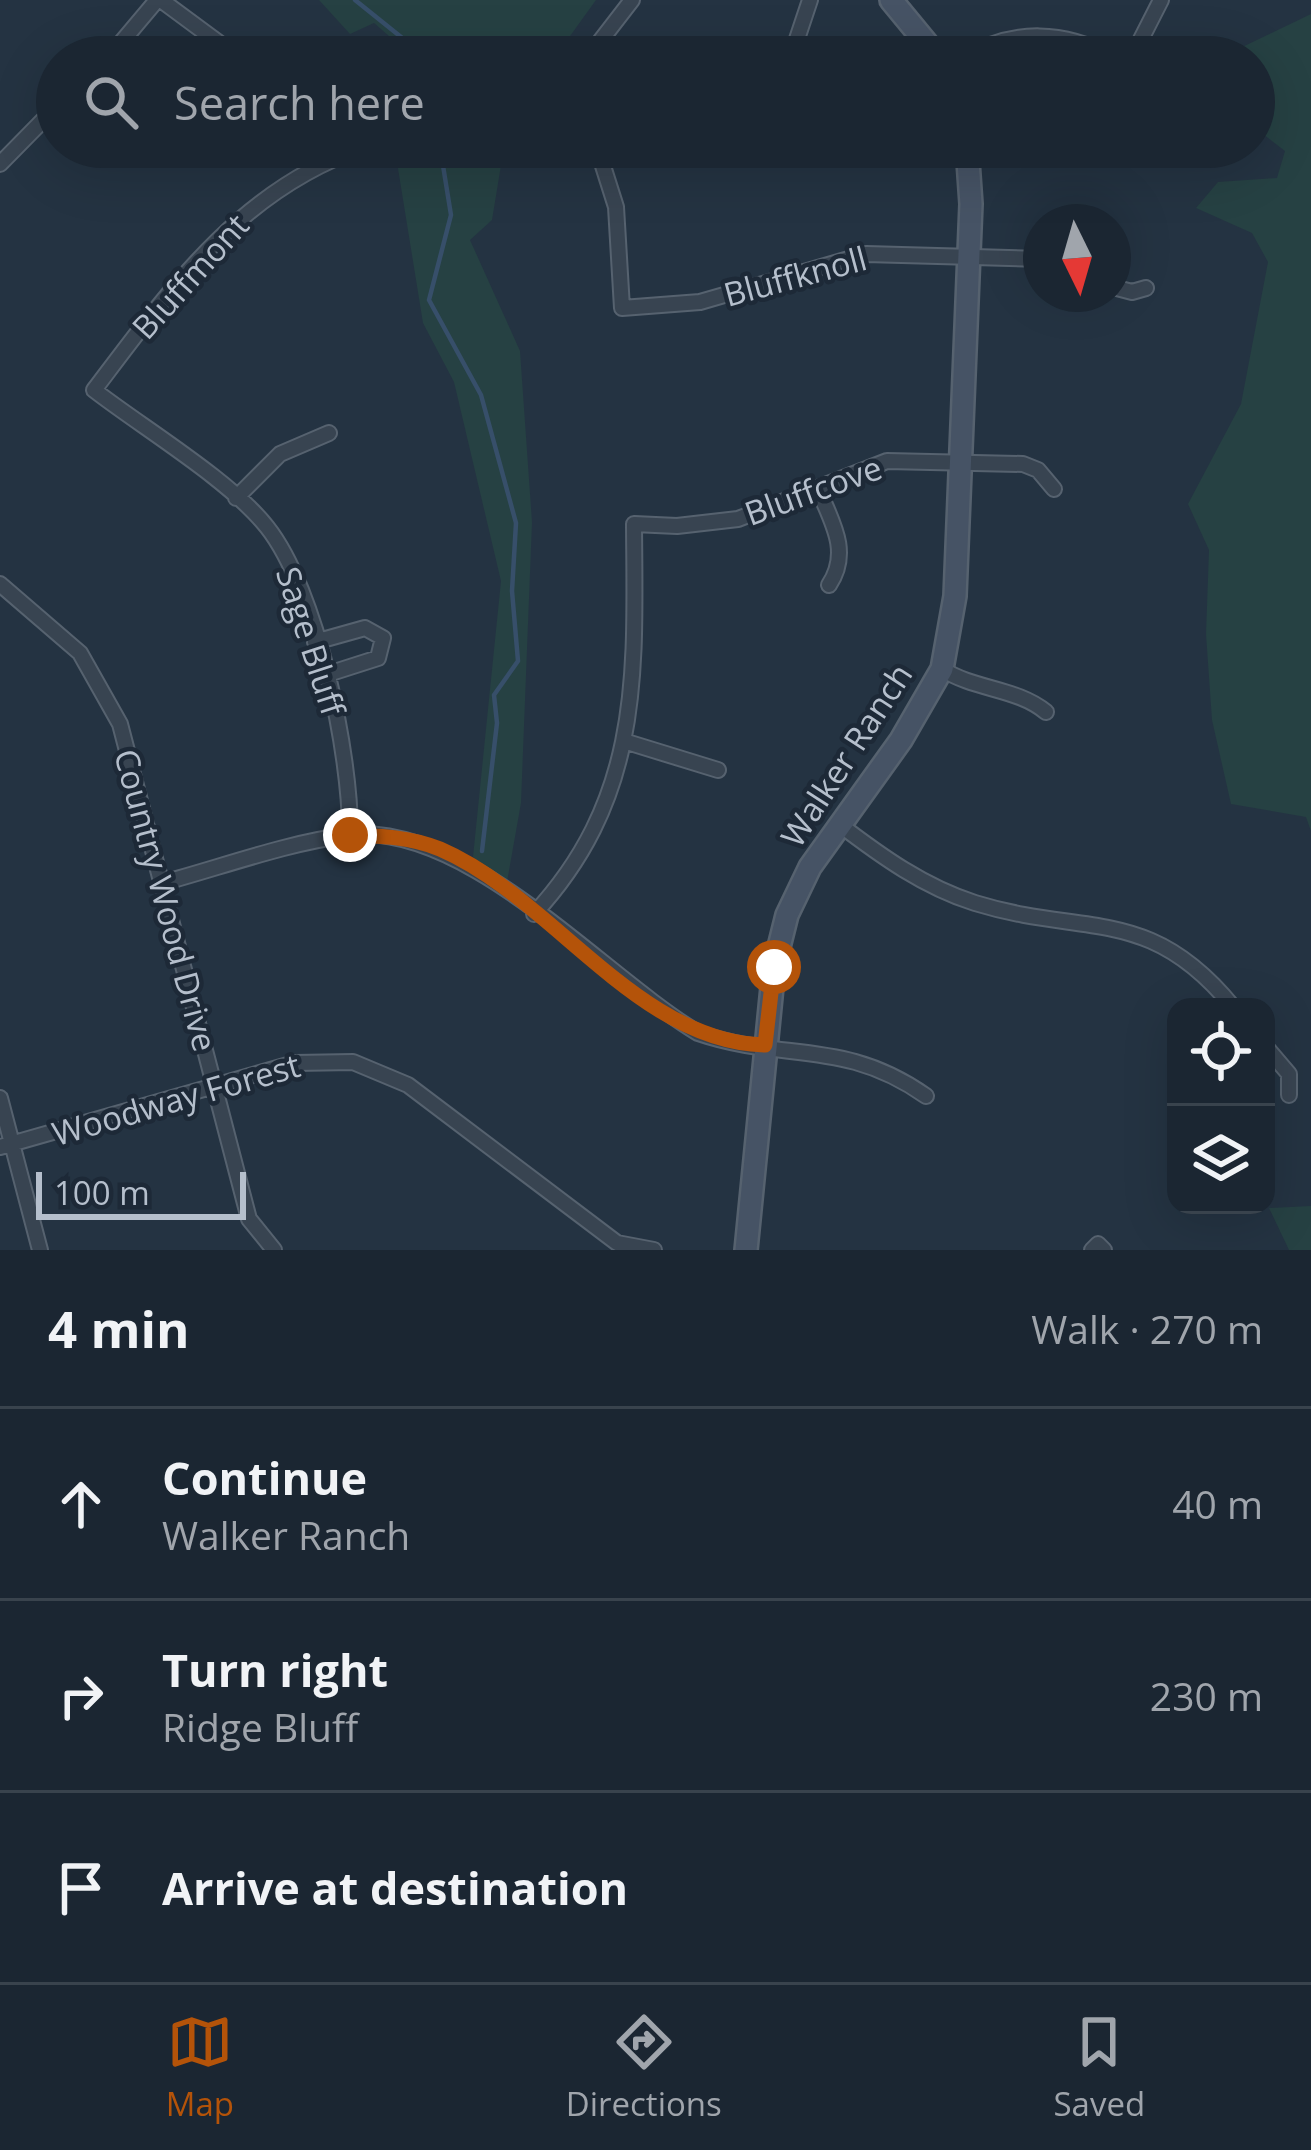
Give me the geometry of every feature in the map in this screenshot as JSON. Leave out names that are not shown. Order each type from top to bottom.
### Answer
[{"type":"street","points":[[127,36],[159,0],[209,36]]},
{"type":"street","points":[[604,36],[632,0]]},
{"type":"street","points":[[798,36],[811,0]]},
{"type":"street","points":[[891,0],[921,36]]},
{"type":"street","points":[[1143,36],[1161,0]]},
{"type":"street","points":[[0,164],[36,127]]},
{"type":"street","name":"Bluffmont","points":[[94,390],[219,235],[310,168]]},
{"type":"street","name":"Bluffknoll","points":[[604,168],[616,207],[622,308],[700,302],[866,254],[1023,257]]},
{"type":"street","name":"Walker Ranch","points":[[746,1250],[765,1045],[787,915],[839,824],[902,740],[942,669],[956,596],[970,253],[968,168]]},
{"type":"street","points":[[1131,292],[1146,288]]},
{"type":"street","name":"Sage Bluff","points":[[94,390],[236,498],[267,527],[288,562],[326,675],[347,766],[350,835]]},
{"type":"street","points":[[236,498],[280,454],[329,433]]},
{"type":"street","name":"Bluffcove","points":[[627,742],[635,661],[634,524],[676,526],[739,519],[887,460],[1024,464],[1038,470],[1054,489]]},
{"type":"street","points":[[818,489],[841,549],[840,569],[829,585]]},
{"type":"street","name":"Country Wood Drive","points":[[0,584],[62,633],[109,699],[128,749],[249,1219],[274,1250]]},
{"type":"street","points":[[315,642],[364,628],[382,638],[379,658],[326,675]]},
{"type":"street","points":[[942,669],[977,687],[1028,697],[1046,712]]},
{"type":"street","points":[[534,914],[578,855],[605,807],[627,742],[718,770]]},
{"type":"street","points":[[839,824],[904,870],[971,902],[1121,927],[1159,942],[1193,964],[1225,998]]},
{"type":"street","points":[[162,884],[350,835],[399,838],[441,850],[698,1034],[858,1060],[926,1096]]},
{"type":"street","points":[[1275,1058],[1288,1074],[1289,1095]]},
{"type":"street","name":"Woodway Forest","points":[[6,1146],[310,1060],[353,1061],[380,1070],[617,1243],[654,1250]]},
{"type":"street","points":[[0,1098],[6,1146],[40,1250]]},
{"type":"green space","points":[[319,0],[596,0],[570,36],[389,36],[374,23],[350,34]]},
{"type":"green space","points":[[1311,14],[1311,831],[1306,817],[1231,804],[1212,720],[1206,634],[1209,550],[1188,504],[1241,404],[1268,262],[1252,233],[1196,208],[1218,182],[1277,178],[1285,151],[1275,143],[1275,36],[1265,36]]},
{"type":"green space","points":[[398,168],[501,168],[492,220],[470,240],[520,351],[532,522],[521,803],[507,882],[473,857],[501,581],[454,382],[423,323]]},
{"type":"green space","points":[[1311,1206],[1311,1250],[1289,1250],[1272,1214],[1275,1208]]},
{"type":"waterway","points":[[355,0],[400,36]]},
{"type":"waterway","points":[[443,168],[451,215],[429,300],[481,395],[516,523],[512,591],[518,661],[494,695],[497,723],[482,851]]},
{"type":"route","points":[[350,835],[399,838],[457,858],[698,1034],[724,1042],[765,1045],[774,967]]}]
